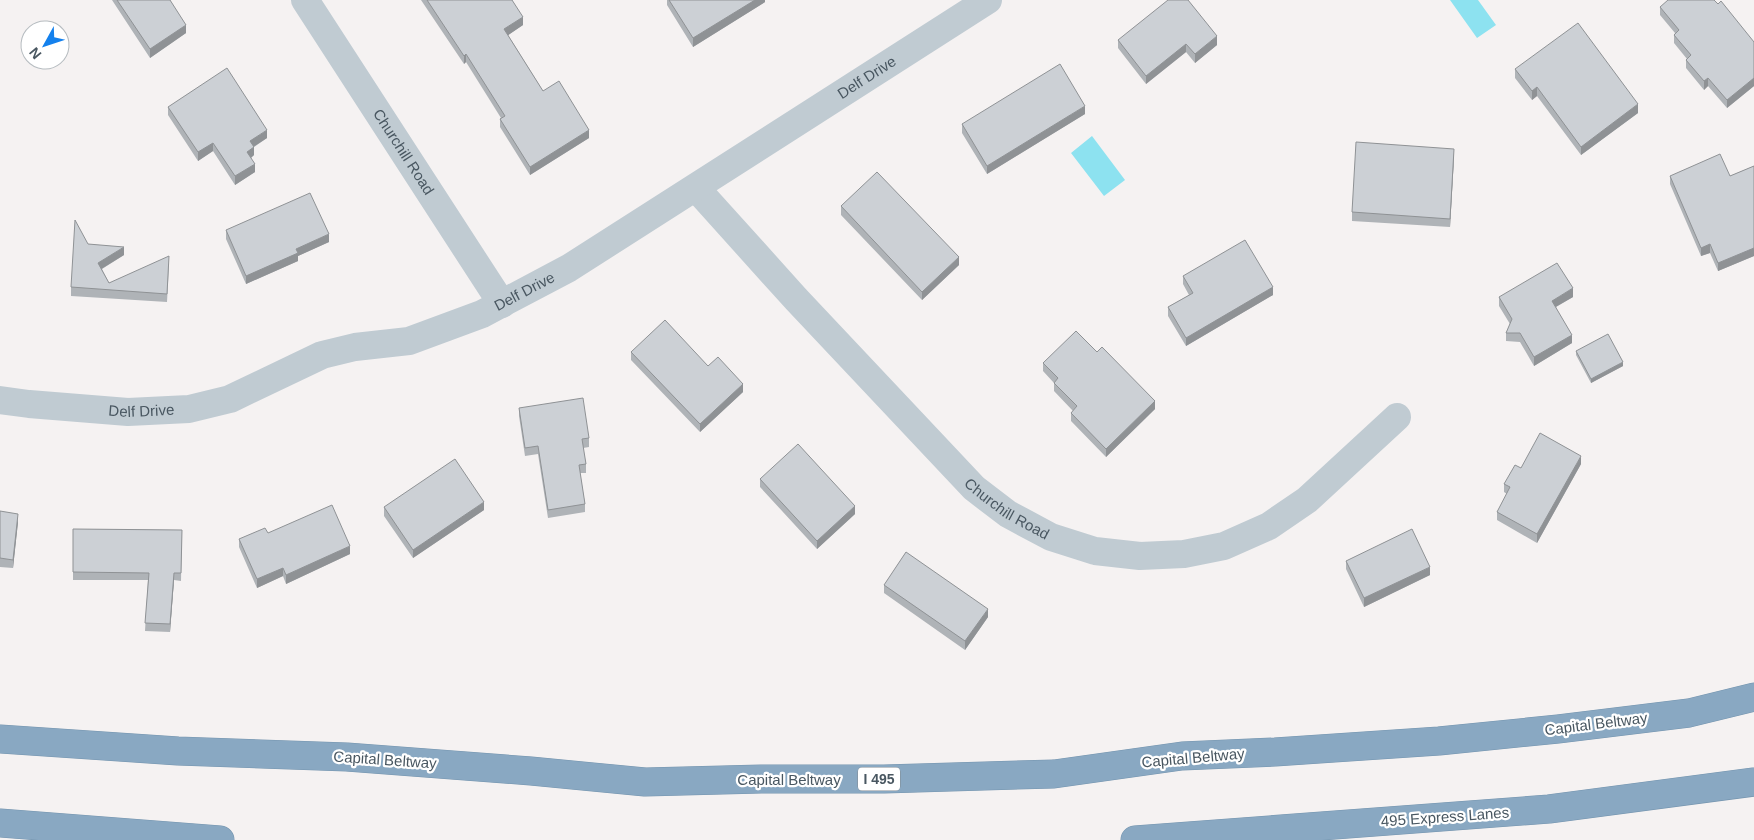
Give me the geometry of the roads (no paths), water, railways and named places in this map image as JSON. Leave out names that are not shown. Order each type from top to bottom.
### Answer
[{"type":"highway","name":"Capital Beltway","points":[[0,738],[178,751],[347,757],[645,782],[884,779],[1054,774],[1182,756],[1439,741],[1689,713],[1754,697]]},
{"type":"highway","name":"495 Express Lanes","points":[[1135,840],[1549,809],[1754,782]]},
{"type":"highway","points":[[0,823],[220,840]]},
{"type":"street","name":"Churchill Road","points":[[305,0],[502,304]]},
{"type":"street","name":"Delf Drive","points":[[0,400],[128,412],[189,409],[230,399],[322,355],[355,347],[409,341],[502,304],[569,268],[988,0]]},
{"type":"street","name":"Churchill Road","points":[[696,188],[796,299],[974,488],[1008,514],[1051,537],[1095,550],[1140,556],[1184,554],[1224,546],[1269,526],[1307,500],[1397,417]]},
{"type":"water","points":[[1450,0],[1478,0],[1496,25],[1477,38]]},
{"type":"water","points":[[1092,136],[1125,180],[1104,196],[1071,153]]}]
